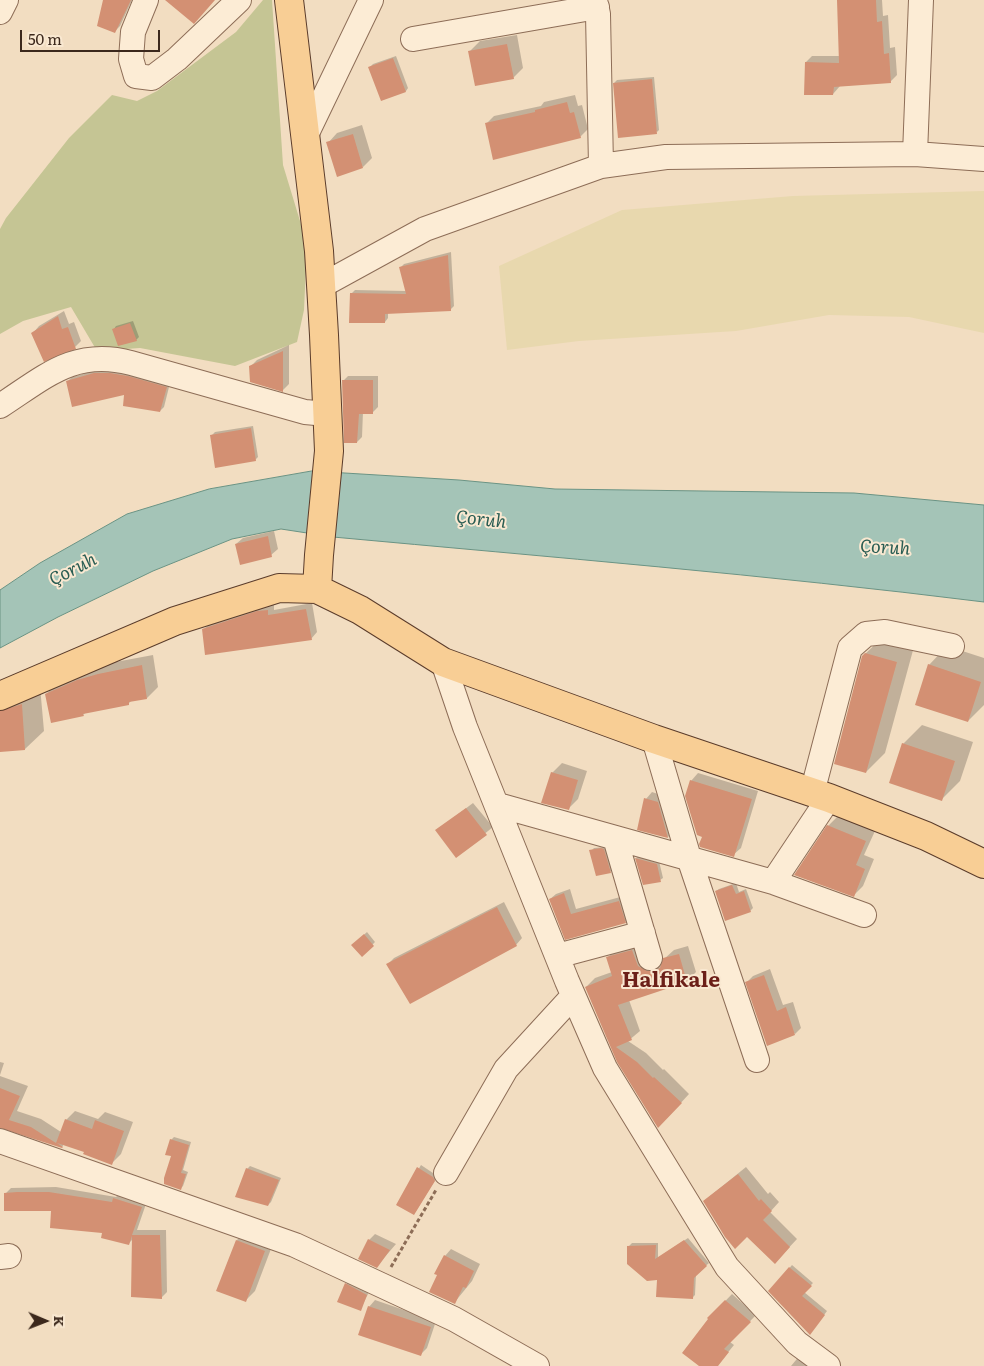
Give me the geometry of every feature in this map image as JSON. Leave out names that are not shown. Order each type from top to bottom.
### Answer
[{"type":"main road","points":[[289,0],[319,251],[329,451],[317,589]]},
{"type":"main road","points":[[0,696],[175,621],[279,588],[317,589],[360,610],[442,662],[654,739],[820,796],[926,836],[984,864]]},
{"type":"street","points":[[0,12],[6,0]]},
{"type":"street","points":[[146,0],[133,32],[131,59],[136,76],[152,78],[177,59],[239,0]]},
{"type":"street","points":[[306,135],[371,0]]},
{"type":"street","points":[[915,154],[921,0]]},
{"type":"street","points":[[413,40],[596,4],[598,14],[601,166]]},
{"type":"street","points":[[321,286],[425,229],[601,166],[666,157],[915,154],[984,159]]},
{"type":"street","points":[[0,406],[57,369],[82,360],[98,358],[123,361],[299,410],[327,414]]},
{"type":"street","points":[[773,882],[820,796],[850,648],[866,634],[886,632],[952,646]]},
{"type":"street","points":[[442,662],[573,996],[605,1068],[727,1267],[797,1343],[828,1366]]},
{"type":"street","points":[[654,739],[689,858],[757,1060]]},
{"type":"street","points":[[498,805],[773,882],[864,915]]},
{"type":"street","points":[[615,838],[650,958]]},
{"type":"street","points":[[557,956],[643,933]]},
{"type":"street","points":[[446,1172],[506,1069],[573,996]]},
{"type":"street","points":[[0,1141],[295,1245],[454,1319],[537,1366]]},
{"type":"path","points":[[381,1285],[446,1172]]},
{"type":"shaded area","points":[[984,191],[984,333],[909,317],[829,315],[736,331],[579,341],[507,350],[499,266],[622,210],[793,196]]},
{"type":"green space","points":[[263,0],[272,0],[283,165],[307,244],[304,310],[297,342],[235,366],[140,348],[97,351],[71,307],[23,321],[0,334],[0,229],[6,218],[69,138],[112,95],[137,101],[157,91],[236,32]]},
{"type":"water","name":"Çoruh","points":[[312,471],[459,480],[555,489],[854,493],[984,505],[984,602],[740,575],[333,537],[281,529],[232,539],[153,571],[58,617],[0,648],[0,590],[40,563],[127,514],[209,489]]},
{"type":"building","points":[[103,0],[131,0],[115,33],[97,26]]},
{"type":"building","points":[[165,0],[215,0],[194,24]]},
{"type":"building","points":[[837,0],[876,0],[877,22],[882,21],[884,54],[889,53],[891,83],[834,87],[833,95],[804,95],[805,62],[839,63]]},
{"type":"building","points":[[507,44],[514,79],[475,86],[468,51]]},
{"type":"building","points":[[393,58],[406,92],[381,101],[368,67]]},
{"type":"building","points":[[652,79],[657,134],[618,138],[613,83]]},
{"type":"building","points":[[567,102],[570,113],[574,112],[581,138],[493,160],[485,123],[535,112],[535,110]]},
{"type":"building","points":[[353,134],[363,168],[337,177],[326,142]]},
{"type":"building","points":[[448,255],[451,311],[385,314],[385,323],[349,323],[350,293],[406,294],[399,267]]},
{"type":"building","points":[[58,316],[62,329],[68,327],[76,349],[44,362],[31,333]]},
{"type":"building","points":[[130,323],[137,341],[118,346],[112,329]]},
{"type":"building","points":[[283,351],[283,392],[250,382],[249,366]]},
{"type":"building","points":[[94,373],[128,376],[167,387],[160,412],[123,406],[124,395],[72,407],[66,381]]},
{"type":"building","points":[[342,380],[373,380],[373,414],[359,414],[357,443],[344,443]]},
{"type":"building","points":[[251,428],[256,461],[215,468],[210,435]]},
{"type":"building","points":[[268,536],[272,557],[240,565],[235,544]]},
{"type":"building","points":[[306,609],[312,640],[205,655],[202,629],[257,611],[268,610],[268,615]]},
{"type":"building","points":[[865,653],[897,662],[866,773],[834,764],[862,656]]},
{"type":"building","points":[[928,664],[981,682],[968,722],[915,705]]},
{"type":"building","points":[[142,665],[147,699],[51,723],[45,694],[77,680]]},
{"type":"building","points":[[22,704],[25,750],[0,752],[0,711]]},
{"type":"building","points":[[902,743],[955,761],[942,801],[889,783]]},
{"type":"building","points":[[551,772],[578,780],[569,810],[541,803]]},
{"type":"building","points":[[690,780],[752,799],[734,857],[700,847],[699,844],[702,837],[697,835],[685,796]]},
{"type":"building","points":[[644,798],[658,802],[668,838],[637,830]]},
{"type":"building","points":[[466,808],[487,835],[456,858],[435,830]]},
{"type":"building","points":[[827,825],[866,841],[856,865],[865,869],[854,897],[794,875]]},
{"type":"building","points":[[604,849],[611,873],[596,876],[589,850]]},
{"type":"building","points":[[635,858],[657,864],[661,882],[643,885]]},
{"type":"building","points":[[732,885],[736,894],[744,891],[751,912],[725,921],[715,891]]},
{"type":"building","points":[[564,893],[571,914],[619,901],[626,923],[565,940],[549,899]]},
{"type":"building","points":[[497,907],[517,946],[410,1004],[386,964]]},
{"type":"building","points":[[364,934],[374,946],[362,957],[351,945]]},
{"type":"building","points":[[632,950],[638,966],[647,971],[660,968],[663,958],[679,954],[687,982],[618,1005],[632,1040],[616,1047],[637,1062],[682,1103],[658,1128],[617,1062],[585,987],[612,976],[606,957]]},
{"type":"building","points":[[764,975],[777,1011],[786,1007],[795,1035],[767,1046],[745,982]]},
{"type":"building","points":[[0,1088],[20,1096],[9,1120],[31,1127],[56,1143],[65,1119],[92,1129],[95,1120],[124,1131],[112,1165],[83,1154],[84,1152],[57,1143],[63,1147],[0,1128]]},
{"type":"building","points":[[170,1139],[189,1145],[181,1173],[186,1174],[181,1190],[164,1184],[171,1156],[165,1155]]},
{"type":"building","points":[[417,1167],[433,1177],[435,1181],[414,1215],[396,1205]]},
{"type":"building","points":[[246,1168],[279,1180],[268,1206],[235,1197]]},
{"type":"building","points":[[738,1174],[759,1201],[761,1199],[772,1211],[763,1220],[790,1247],[775,1264],[747,1237],[735,1249],[725,1237],[703,1201]]},
{"type":"building","points":[[49,1192],[112,1202],[113,1198],[142,1207],[132,1235],[160,1235],[162,1299],[131,1297],[132,1236],[129,1245],[101,1238],[102,1233],[50,1228],[51,1211],[4,1211],[4,1193]]},
{"type":"building","points":[[368,1239],[390,1250],[377,1268],[358,1259]]},
{"type":"building","points":[[236,1240],[265,1251],[246,1302],[216,1291]]},
{"type":"building","points":[[684,1240],[707,1266],[694,1278],[693,1299],[656,1297],[657,1280],[647,1281],[627,1264],[627,1246],[656,1245],[655,1259]]},
{"type":"building","points":[[444,1255],[474,1271],[466,1288],[463,1287],[455,1304],[429,1292],[437,1275],[434,1274]]},
{"type":"building","points":[[789,1267],[812,1286],[802,1296],[825,1315],[810,1335],[768,1291]]},
{"type":"building","points":[[345,1283],[367,1295],[361,1311],[337,1302]]},
{"type":"building","points":[[725,1300],[751,1322],[724,1349],[729,1352],[718,1366],[699,1366],[682,1353],[707,1318]]},
{"type":"building","points":[[368,1306],[431,1327],[421,1356],[358,1335]]},
{"type":"district","name":"Halfikale","points":[[671,981]]}]
